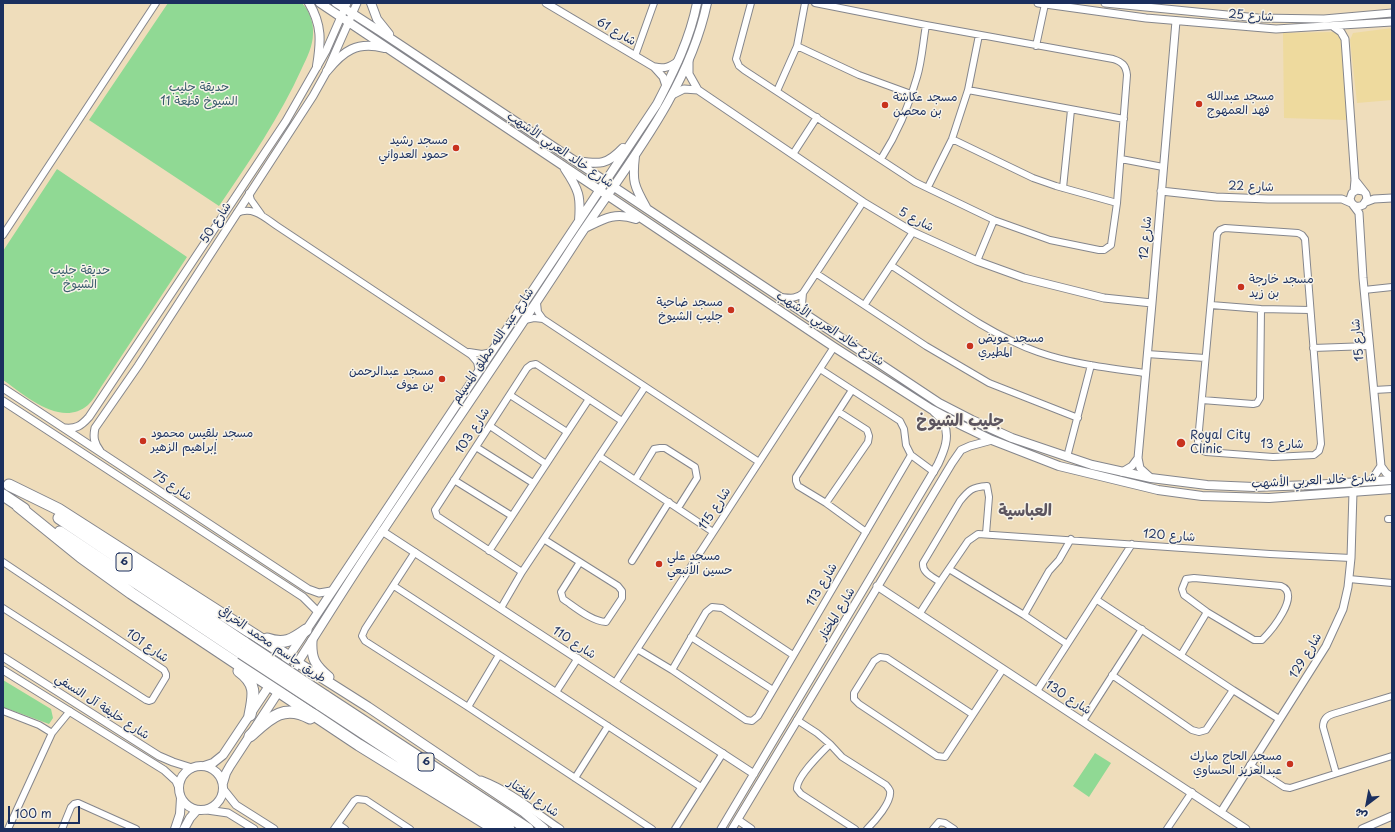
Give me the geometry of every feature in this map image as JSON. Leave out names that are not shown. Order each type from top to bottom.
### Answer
[{"type":"highway","name":"طريق جاسم محمد الخرافي","points":[[5,487],[18,506],[75,542],[241,653],[322,700],[528,829]]},
{"type":"highway","name":"طريق جاسم محمد الخرافي","points":[[5,487],[245,642],[322,700],[509,829]]},
{"type":"highway","points":[[5,487],[58,509],[256,634],[293,660]]},
{"type":"highway","points":[[18,506],[87,561],[131,593],[359,745],[495,829]]},
{"type":"highway","points":[[160,612],[181,631],[243,674],[252,684],[254,696],[250,715]]},
{"type":"highway","points":[[256,634],[268,640],[282,643],[292,639],[306,630]]},
{"type":"highway","points":[[250,736],[269,719],[283,712],[294,712],[304,714],[359,745]]},
{"type":"main road","points":[[309,3],[319,26],[320,47],[317,66]]},
{"type":"main road","name":"شارع خالد العربي الأشهب","points":[[320,3],[341,17],[350,18],[394,41],[939,403],[1012,438],[1092,465],[1151,478],[1207,485],[1269,487],[1371,481],[1392,478]]},
{"type":"main road","name":"شارع خالد العربي الأشهب","points":[[336,3],[346,6],[350,18],[388,49],[607,196],[743,285],[834,347],[931,409],[992,440],[1059,466],[1158,490],[1202,496],[1270,498],[1392,489]]},
{"type":"main road","points":[[371,3],[377,19],[394,41]]},
{"type":"main road","name":"شارع عبد الله مطلق المسيلم","points":[[293,660],[312,641],[382,530],[537,302],[582,224],[599,190],[657,104],[688,39],[693,24],[697,3]]},
{"type":"main road","name":"شارع عبد الله مطلق المسيلم","points":[[274,688],[293,660],[306,630],[439,430],[582,224],[607,196],[672,96],[689,61],[703,21],[706,3]]},
{"type":"main road","points":[[326,72],[337,58],[350,50],[362,46],[373,45],[388,49]]},
{"type":"main road","points":[[574,161],[590,163],[606,162],[614,158],[636,135]]},
{"type":"main road","points":[[636,153],[633,174],[635,185],[647,210]]},
{"type":"main road","points":[[562,165],[579,193],[582,224],[613,215],[626,216],[647,222]]},
{"type":"main road","points":[[743,285],[744,279],[748,276]]},
{"type":"main road","points":[[856,361],[862,357],[863,352]]},
{"type":"main road","points":[[867,367],[869,362],[873,359]]},
{"type":"main road","points":[[446,420],[449,424],[454,425]]},
{"type":"main road","points":[[439,430],[444,432],[446,436]]},
{"type":"main road","points":[[1254,487],[1259,493],[1256,498]]},
{"type":"main road","points":[[1269,487],[1265,491],[1270,498]]},
{"type":"main road","points":[[346,570],[354,575]]},
{"type":"main road","points":[[312,641],[313,657],[319,668],[368,707]]},
{"type":"main road","points":[[293,660],[368,707],[472,776],[524,812],[544,829]]},
{"type":"main road","points":[[175,829],[180,814],[181,798],[179,788],[182,776],[192,768],[213,763],[223,755],[250,715],[274,688]]},
{"type":"main road","points":[[181,798],[185,804],[197,810],[207,810],[218,803],[222,797],[226,773],[250,736],[274,688]]},
{"type":"main road","points":[[204,766],[210,768],[221,777],[223,787]]},
{"type":"main road","points":[[184,829],[190,818],[197,810]]},
{"type":"street","points":[[3,235],[156,3]]},
{"type":"street","name":"شارع 50","points":[[100,451],[95,445],[95,428],[138,366],[249,193],[292,130],[326,72],[356,3]]},
{"type":"street","name":"شارع 61","points":[[546,3],[654,67],[663,77],[666,86]]},
{"type":"street","points":[[635,56],[654,3]]},
{"type":"street","points":[[751,3],[736,58],[737,62],[744,70],[915,182],[994,220],[1050,240],[1104,250],[1108,248],[1112,241],[1118,203],[1127,75],[1124,65],[1113,59],[1036,46],[979,34],[926,26],[843,6],[815,3]]},
{"type":"street","points":[[777,91],[797,46],[805,3]]},
{"type":"street","name":"شارع 25","points":[[1105,3],[1252,17],[1324,19],[1392,13]]},
{"type":"street","points":[[1036,46],[1041,4]]},
{"type":"street","name":"شارع 25","points":[[1041,4],[1146,18],[1276,29],[1355,26],[1392,22]]},
{"type":"street","name":"شارع 50","points":[[62,426],[72,428],[79,427],[84,423],[122,367],[286,121],[317,66],[346,6]]},
{"type":"street","points":[[1376,14],[1377,24]]},
{"type":"street","points":[[1251,27],[1257,22],[1252,17]]},
{"type":"street","name":"شارع 12","points":[[1138,458],[1176,21]]},
{"type":"street","points":[[881,159],[891,143],[902,120],[911,94],[917,76],[926,26]]},
{"type":"street","points":[[1345,39],[1355,26]]},
{"type":"street","points":[[1334,27],[1341,32],[1345,39],[1355,180],[1353,192],[1350,196],[1352,204],[1359,213],[1364,204],[1365,193],[1355,180]]},
{"type":"street","points":[[928,187],[952,139],[968,90],[979,34]]},
{"type":"street","points":[[797,46],[859,75],[911,94]]},
{"type":"street","points":[[654,67],[670,67],[678,60]]},
{"type":"street","name":"شارع 5","points":[[689,61],[689,74],[698,90],[863,202],[914,232],[977,261],[1024,278],[1071,291],[1104,298],[1152,303]]},
{"type":"street","points":[[672,96],[684,89],[698,90]]},
{"type":"street","points":[[968,90],[1124,119]]},
{"type":"street","points":[[1064,188],[1071,110]]},
{"type":"street","points":[[793,154],[817,117]]},
{"type":"street","points":[[952,139],[1033,178],[1118,203]]},
{"type":"street","points":[[1121,159],[1163,167]]},
{"type":"street","points":[[1342,199],[1357,190],[1374,199]]},
{"type":"street","name":"شارع 22","points":[[1161,191],[1216,197],[1342,199],[1352,204]]},
{"type":"street","points":[[249,193],[251,200],[262,215]]},
{"type":"street","points":[[1352,204],[1356,206],[1374,199],[1392,198]]},
{"type":"street","points":[[808,316],[802,305],[804,293],[863,202]]},
{"type":"street","points":[[236,213],[244,210],[251,210],[262,215],[282,230],[471,355],[476,362],[479,371]]},
{"type":"street","name":"شارع 15","points":[[1359,213],[1364,290],[1381,466]]},
{"type":"street","points":[[977,261],[994,220]]},
{"type":"street","name":"13 شارع","points":[[1225,228],[1298,233],[1302,235],[1305,239],[1322,444],[1320,451],[1314,455],[1273,457],[1203,451],[1199,447],[1198,441],[1211,305],[1217,234],[1220,230],[1225,228]]},
{"type":"street","points":[[865,304],[914,232]]},
{"type":"street","points":[[892,266],[982,324],[1011,340],[1038,352],[1091,365],[1145,373]]},
{"type":"street","points":[[816,274],[865,304],[926,346],[989,383],[1078,418]]},
{"type":"street","points":[[1364,290],[1392,287]]},
{"type":"street","points":[[780,297],[793,298],[804,293]]},
{"type":"street","points":[[537,302],[538,312],[544,319],[759,462]]},
{"type":"street","points":[[1211,305],[1310,310]]},
{"type":"street","points":[[1202,400],[1253,404],[1257,403],[1260,398],[1261,308]]},
{"type":"street","points":[[525,320],[534,318],[544,319]]},
{"type":"street","points":[[1313,348],[1370,346]]},
{"type":"street","name":"شارع 115","points":[[615,683],[834,347]]},
{"type":"street","points":[[464,350],[478,354],[492,352]]},
{"type":"street","points":[[1147,354],[1206,358]]},
{"type":"street","name":"شارع 103","points":[[522,572],[437,516],[435,514],[435,510],[527,368],[536,364],[622,421]]},
{"type":"street","points":[[1067,457],[1091,365]]},
{"type":"street","points":[[112,402],[109,403],[106,399],[121,376],[122,367]]},
{"type":"street","points":[[820,369],[900,422],[904,430],[906,445],[911,455],[934,472]]},
{"type":"street","points":[[501,608],[522,572],[545,540],[645,387]]},
{"type":"street","name":"شارع 75","points":[[3,388],[308,589],[319,593],[331,592]]},
{"type":"street","points":[[1374,390],[1392,389]]},
{"type":"street","points":[[852,390],[796,476],[796,481],[798,486],[826,503],[866,532]]},
{"type":"street","points":[[510,395],[567,432]]},
{"type":"street","points":[[489,551],[589,399]]},
{"type":"street","name":"شارع 75","points":[[3,401],[303,597],[318,612]]},
{"type":"street","name":"شارع المختار","points":[[721,829],[939,462],[947,441],[946,432],[944,422],[931,409]]},
{"type":"street","points":[[826,503],[868,442],[869,436],[867,430],[839,412]]},
{"type":"street","points":[[53,433],[53,426],[62,426]]},
{"type":"street","points":[[490,426],[546,464]]},
{"type":"street","name":"شارع المختار","points":[[732,829],[948,468],[962,450],[970,446],[992,440]]},
{"type":"street","points":[[476,447],[534,483]]},
{"type":"street","points":[[635,480],[654,449],[665,448],[695,467],[697,478],[678,508]]},
{"type":"street","name":"شارع 113","points":[[637,649],[672,670],[746,720],[752,721],[758,716],[911,455]]},
{"type":"street","points":[[599,456],[713,532]]},
{"type":"street","points":[[1122,472],[1132,466],[1138,458]]},
{"type":"street","points":[[1138,458],[1140,468],[1151,478]]},
{"type":"street","points":[[939,462],[942,459],[946,460],[949,464],[948,468]]},
{"type":"street","points":[[1371,481],[1381,466],[1392,478]]},
{"type":"street","points":[[454,480],[512,516]]},
{"type":"street","points":[[940,582],[924,570],[923,563],[960,501],[969,490],[987,486],[989,497],[986,534]]},
{"type":"street","name":"شارع 129","points":[[1221,812],[1334,631],[1343,608],[1349,579],[1353,492]]},
{"type":"street","points":[[632,561],[669,502]]},
{"type":"street","name":"شارع 110","points":[[382,530],[754,774]]},
{"type":"street","name":"شارع 120","points":[[920,613],[968,541],[978,534],[1071,539],[1270,554],[1351,558]]},
{"type":"street","points":[[1024,615],[1049,571],[1059,560],[1071,539]]},
{"type":"street","points":[[545,540],[580,562],[618,586],[622,591],[622,598],[606,622],[599,622],[563,599],[562,592],[580,562]]},
{"type":"street","points":[[1037,691],[1132,544]]},
{"type":"street","points":[[246,560],[251,557],[251,552]]},
{"type":"street","points":[[415,552],[365,629],[362,636],[365,641],[468,707],[652,829]]},
{"type":"street","name":"شارع 101","points":[[3,562],[164,670],[166,677],[152,700],[146,700],[3,608]]},
{"type":"street","points":[[949,569],[1024,615],[1067,644]]},
{"type":"street","points":[[1194,578],[1281,586],[1286,588],[1289,595],[1277,623],[1262,640],[1254,640],[1207,612],[1184,595],[1182,589],[1186,580],[1194,578]]},
{"type":"street","points":[[1349,579],[1392,583]]},
{"type":"street","points":[[394,586],[701,787]]},
{"type":"street","name":"شارع 130","points":[[877,586],[1192,792],[1246,829]]},
{"type":"street","points":[[1097,600],[1279,719]]},
{"type":"street","points":[[672,670],[706,612],[712,607],[722,608],[793,655]]},
{"type":"street","points":[[1181,654],[1207,612]]},
{"type":"street","points":[[1083,721],[1142,629]]},
{"type":"street","points":[[691,637],[773,690]]},
{"type":"street","points":[[468,707],[499,655]]},
{"type":"street","name":"شارع خليفة آل النسفي","points":[[3,657],[159,756],[192,768]]},
{"type":"street","points":[[972,714],[887,658],[880,657],[874,661],[854,693],[854,699],[860,704],[938,756],[942,757],[947,755],[972,714],[1003,669]]},
{"type":"street","points":[[556,692],[578,658]]},
{"type":"street","name":"شارع خليفة آل النسفي","points":[[3,670],[70,711],[118,743],[164,770],[176,781],[179,788]]},
{"type":"street","points":[[1112,675],[1192,730],[1199,732],[1206,730],[1233,690]]},
{"type":"street","points":[[806,688],[805,691],[807,694],[813,692]]},
{"type":"street","points":[[1336,773],[1323,727],[1324,720],[1329,715],[1392,696]]},
{"type":"street","points":[[798,701],[803,699],[806,702],[806,705]]},
{"type":"street","points":[[3,711],[39,725],[52,733]]},
{"type":"street","points":[[3,827],[7,829],[52,733],[70,711]]},
{"type":"street","points":[[797,720],[818,733],[842,757],[886,785],[890,790],[888,801],[877,818],[867,829]]},
{"type":"street","points":[[575,778],[608,726]]},
{"type":"street","points":[[118,743],[124,740],[124,735]]},
{"type":"street","points":[[128,748],[127,743],[132,740]]},
{"type":"street","points":[[830,744],[802,775],[796,784],[796,789],[801,794],[855,829]]},
{"type":"street","points":[[675,829],[723,753]]},
{"type":"street","points":[[1250,765],[1284,787],[1290,788],[1392,756]]},
{"type":"street","name":"شارع المختار","points":[[472,776],[518,798],[560,829]]},
{"type":"street","points":[[223,787],[236,805],[274,829]]},
{"type":"street","points":[[1168,829],[1192,792]]},
{"type":"street","points":[[345,829],[336,826],[354,801],[361,799],[370,803],[410,829]]},
{"type":"street","points":[[62,829],[71,807],[78,803],[136,829]]},
{"type":"street","points":[[207,810],[228,814],[254,829]]},
{"type":"street","points":[[1362,829],[1392,816]]},
{"type":"street","points":[[738,820],[751,829]]},
{"type":"street","points":[[933,829],[939,822],[945,823],[954,829]]},
{"type":"green space","name":"حديقة جليب الشيوخ قطعة 11","points":[[168,3],[302,3],[307,9],[312,21],[313,38],[311,47],[284,104],[264,139],[219,206],[89,120]]},
{"type":"green space","name":"حديقة جليب الشيوخ","points":[[57,169],[187,257],[92,400],[88,405],[78,411],[67,413],[44,407],[22,394],[3,380],[3,251]]},
{"type":"green space","points":[[3,680],[51,709],[53,718],[49,724],[3,707]]},
{"type":"green space","points":[[1095,753],[1111,763],[1089,797],[1073,786]]},
{"type":"sand","points":[[1392,28],[1392,100],[1357,103],[1350,40],[1353,33]]},
{"type":"sand","points":[[1335,32],[1339,34],[1342,40],[1347,120],[1284,118],[1283,33]]},
{"type":"place","name":"مسجد عبدالله فهد العمهوج","points":[[1199,104]]},
{"type":"place","name":"مسجد عكاشة بن محصن","points":[[885,105]]},
{"type":"place","name":"مسجد رشيد حمود العدواني","points":[[456,148]]},
{"type":"place","name":"مسجد خارجة بن زيد","points":[[1241,287]]},
{"type":"place","name":"مسجد ضاحية جليب الشيوخ","points":[[731,310]]},
{"type":"place","name":"مسجد عويض المطيري","points":[[970,346]]},
{"type":"place","name":"مسجد عبدالرحمن بن عوف","points":[[442,379]]},
{"type":"place","name":"مسجد بلقيس محمود إبراهيم الزهير","points":[[143,441]]},
{"type":"place","name":"Royal City Clinic","points":[[1181,443]]},
{"type":"place","name":"مسجد علي حسين الأنبعي","points":[[659,564]]},
{"type":"place","name":"مسجد الحاج مبارك عبدالعزيز الحساوي","points":[[1290,764]]},
{"type":"district","name":"جليب الشيوخ","points":[[960,422]]},
{"type":"district","name":"العباسية","points":[[1025,512]]}]
